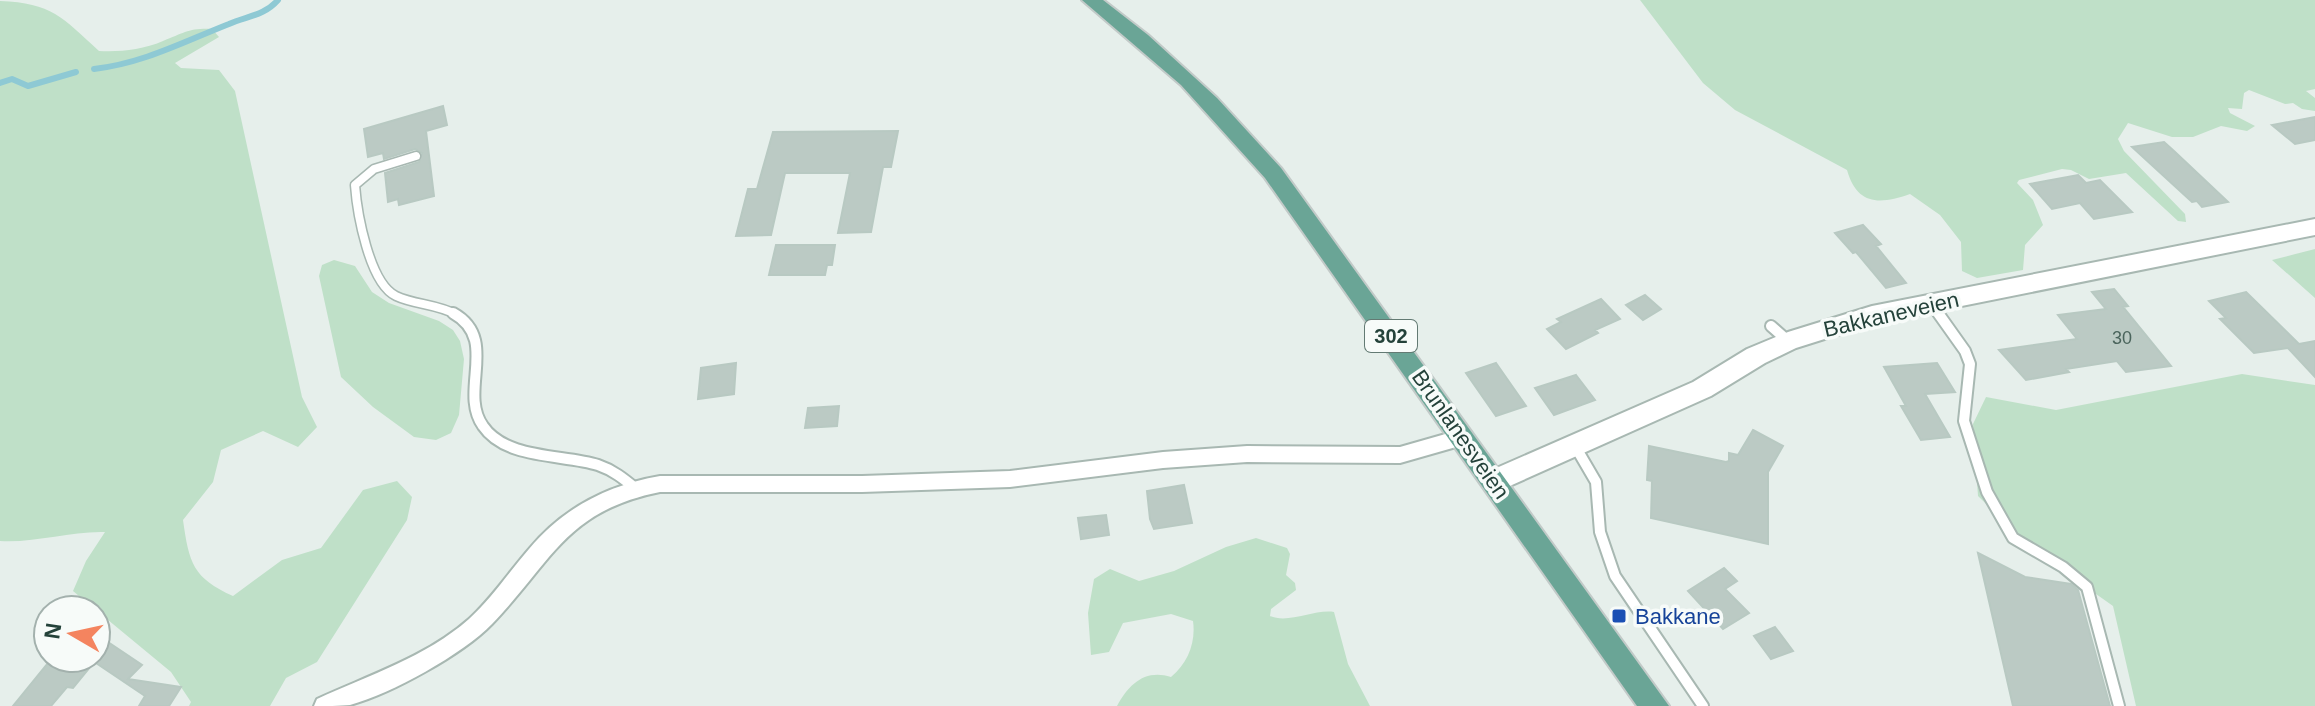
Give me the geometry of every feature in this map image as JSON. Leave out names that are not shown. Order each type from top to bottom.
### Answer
[{"type":"main road","name":"Brunlanesveien","points":[[1091,0],[1165,58],[1243,136],[1308,218],[1654,706]]},
{"type":"street","name":"Bakkaneveien","points":[[1494,481],[1702,389],[1756,356],[1779,333],[2315,227]]},
{"type":"street","points":[[325,706],[396,675],[454,642],[495,607],[536,555],[564,527],[590,508],[635,488],[672,484],[862,484],[1010,479],[1163,460],[1247,454],[1400,455],[1463,437]]},
{"type":"lane","points":[[416,156],[374,169],[355,185],[375,271],[383,288],[404,299],[452,312],[469,325],[477,344],[475,403],[481,424],[488,433],[507,445],[609,468],[635,488]]},
{"type":"lane","points":[[1932,304],[1965,351],[1970,364],[1964,421],[1987,492],[2013,538],[2063,567],[2087,587],[2119,706]]},
{"type":"lane","points":[[1575,446],[1596,482],[1600,532],[1615,576],[1703,706]]},
{"type":"green space","points":[[1640,0],[2315,0],[2315,89],[2306,91],[2315,98],[2315,111],[2302,109],[2293,103],[2285,104],[2249,90],[2244,93],[2242,109],[2228,108],[2230,113],[2255,126],[2247,131],[2221,126],[2193,137],[2172,137],[2128,123],[2118,139],[2124,151],[2185,214],[2186,222],[2178,221],[2126,173],[2089,179],[2062,169],[2019,180],[2017,183],[2033,200],[2043,225],[2025,245],[2023,270],[1977,278],[1962,271],[1961,242],[1940,215],[1910,194],[1888,200],[1863,196],[1851,182],[1847,170],[1735,110],[1703,83]]},
{"type":"green space","points":[[0,1],[32,5],[55,14],[99,51],[139,48],[198,29],[212,29],[219,37],[175,63],[181,68],[219,70],[235,91],[302,397],[317,427],[298,447],[263,431],[221,450],[213,482],[183,520],[191,558],[209,583],[233,596],[282,560],[321,548],[363,490],[397,481],[412,497],[407,520],[317,662],[286,678],[270,706],[189,706],[191,702],[171,672],[112,623],[112,594],[77,594],[73,591],[86,561],[105,532],[0,541]]},
{"type":"green space","points":[[2315,249],[2315,298],[2272,260]]},
{"type":"green space","points":[[334,260],[355,266],[372,292],[389,303],[439,321],[453,330],[460,341],[464,359],[459,415],[451,433],[436,440],[414,437],[373,407],[341,377],[319,276],[322,265]]},
{"type":"green space","points":[[2242,374],[2315,385],[2315,706],[2136,706],[2113,606],[2031,548],[1978,496],[1973,424],[1986,397],[2056,410]]},
{"type":"green space","points":[[1256,538],[1287,548],[1290,554],[1286,575],[1295,583],[1296,590],[1271,609],[1270,616],[1285,618],[1334,612],[1348,664],[1370,706],[1117,706],[1139,680],[1153,675],[1171,677],[1177,671],[1190,652],[1193,621],[1171,614],[1123,623],[1109,652],[1091,655],[1088,613],[1094,579],[1110,569],[1139,581],[1174,571],[1226,547]]},
{"type":"building","points":[[443,106],[447,125],[426,131],[434,196],[399,205],[398,199],[388,202],[385,173],[419,162],[422,153],[415,149],[384,159],[383,153],[368,157],[364,129]]},
{"type":"building","points":[[2315,117],[2315,140],[2295,144],[2272,125]]},
{"type":"building","points":[[898,131],[891,167],[883,167],[871,232],[838,233],[850,173],[785,173],[771,235],[736,236],[748,189],[757,189],[773,132]]},
{"type":"building","points":[[2164,142],[2228,202],[2202,207],[2197,201],[2192,202],[2132,147]]},
{"type":"building","points":[[2078,175],[2086,183],[2100,180],[2132,212],[2094,219],[2080,203],[2052,209],[2030,184]]},
{"type":"building","points":[[1863,225],[1881,244],[1876,246],[1906,283],[1886,288],[1856,252],[1853,253],[1835,233]]},
{"type":"building","points":[[776,245],[835,245],[832,265],[827,265],[825,275],[769,275]]},
{"type":"building","points":[[2114,289],[2128,306],[2123,307],[2171,366],[2126,372],[2117,361],[2066,369],[2069,372],[2026,380],[1999,350],[2077,339],[2058,315],[2106,309],[2092,292]]},
{"type":"building","points":[[2246,292],[2299,344],[2315,341],[2315,377],[2288,348],[2254,353],[2220,319],[2226,318],[2209,301]]},
{"type":"building","points":[[1645,295],[1661,309],[1643,320],[1626,305]]},
{"type":"building","points":[[1601,299],[1620,319],[1595,330],[1598,333],[1566,349],[1547,329],[1561,322],[1557,319]]},
{"type":"building","points":[[736,363],[734,394],[698,399],[701,368]]},
{"type":"building","points":[[1496,363],[1526,406],[1496,416],[1466,373]]},
{"type":"building","points":[[1937,363],[1955,392],[1925,394],[1950,437],[1921,440],[1901,406],[1906,406],[1884,367]]},
{"type":"building","points":[[1576,375],[1595,400],[1554,415],[1535,388]]},
{"type":"building","points":[[839,406],[837,426],[805,428],[808,408]]},
{"type":"building","points":[[1753,430],[1783,446],[1768,472],[1768,544],[1651,518],[1652,481],[1647,480],[1649,446],[1726,462],[1729,461],[1729,453],[1738,455]]},
{"type":"building","points":[[1184,485],[1192,523],[1154,529],[1147,491]]},
{"type":"building","points":[[1106,515],[1109,535],[1081,539],[1078,518]]},
{"type":"building","points":[[1978,553],[2025,577],[2071,584],[2078,590],[2110,706],[2013,706]]},
{"type":"building","points":[[1724,568],[1737,581],[1725,589],[1749,613],[1723,629],[1688,591]]},
{"type":"building","points":[[1775,627],[1793,651],[1771,659],[1754,636]]},
{"type":"building","points":[[112,645],[142,665],[128,679],[181,687],[169,706],[139,706],[145,696],[112,674]]},
{"type":"building","points":[[39,674],[84,674],[73,688],[67,687],[51,706],[13,706]]},
{"type":"waterway","points":[[94,69],[163,51],[261,13],[278,0]]},
{"type":"waterway","points":[[0,83],[12,79],[28,86],[76,72]]},
{"type":"place","name":"Bakkane","points":[[1619,616]]}]
